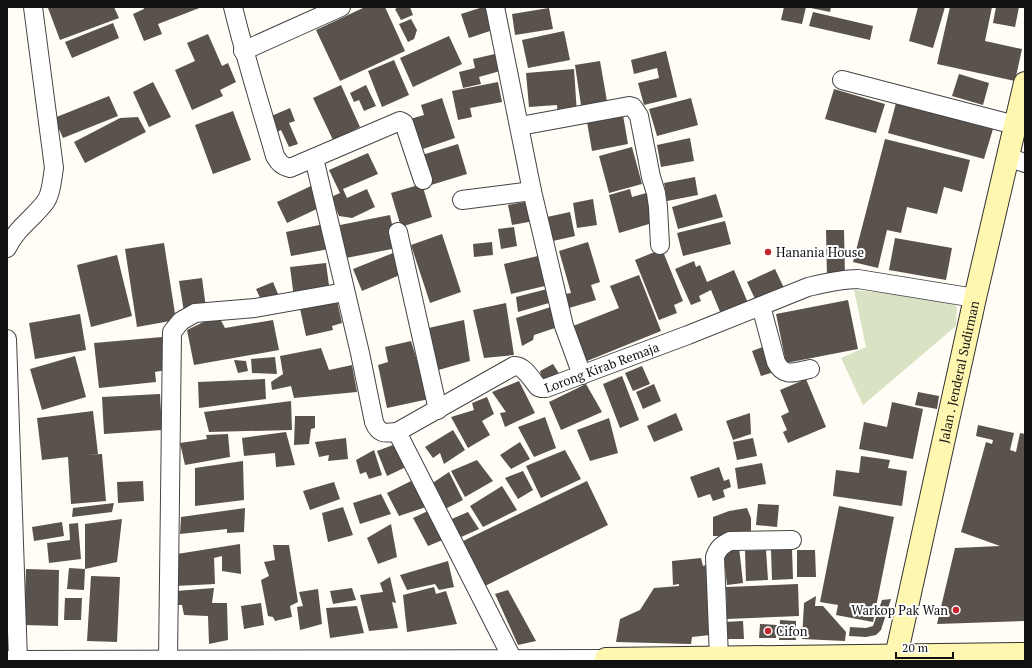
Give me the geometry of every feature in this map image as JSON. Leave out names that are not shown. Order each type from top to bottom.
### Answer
[{"type":"street","points":[[7,248],[12,237],[47,200],[52,184],[53,160],[33,7]]},
{"type":"street","points":[[233,7],[243,51],[279,163],[290,168],[361,139],[397,122],[402,122],[404,123],[423,180]]},
{"type":"street","points":[[243,51],[341,7]]},
{"type":"street","points":[[495,7],[532,191],[564,326],[582,375]]},
{"type":"street","points":[[842,80],[1015,125]]},
{"type":"street","name":"Jalan . Jenderal Sudirman","points":[[896,658],[975,298],[1016,160],[1015,125],[1025,83]]},
{"type":"street","points":[[520,126],[629,106],[633,107],[639,116],[651,177],[656,193],[660,245]]},
{"type":"street","points":[[314,158],[374,422],[377,429],[381,431],[387,433],[398,432],[512,658]]},
{"type":"street","points":[[462,200],[532,191]]},
{"type":"street","points":[[398,232],[438,410]]},
{"type":"street","name":"Lorong Kirab Remaja","points":[[398,432],[514,366],[522,368],[538,387],[546,388],[808,287],[846,279],[858,279],[975,298]]},
{"type":"street","points":[[168,660],[172,332],[181,321],[195,313],[255,308],[345,292]]},
{"type":"street","points":[[761,306],[779,369],[785,373],[810,369]]},
{"type":"street","points":[[7,339],[12,660],[896,658],[1025,654]]},
{"type":"street","points":[[719,658],[716,557],[718,549],[723,544],[730,541],[792,540]]},
{"type":"green space","points":[[854,290],[946,299],[957,307],[956,326],[863,405],[841,358],[866,347]]},
{"type":"building","points":[[114,7],[119,18],[60,40],[48,8]]},
{"type":"building","points":[[143,7],[202,7],[158,24],[162,34],[144,41],[133,14],[144,9]]},
{"type":"building","points":[[365,7],[385,7],[405,51],[340,81],[316,30]]},
{"type":"building","points":[[399,7],[410,7],[413,15],[401,20],[395,9]]},
{"type":"building","points":[[485,7],[493,30],[469,38],[461,14]]},
{"type":"building","points":[[784,7],[806,7],[802,24],[781,20]]},
{"type":"building","points":[[806,7],[831,7],[830,12]]},
{"type":"building","points":[[918,7],[945,7],[933,48],[909,41]]},
{"type":"building","points":[[950,7],[992,7],[985,41],[1022,49],[1015,81],[937,64]]},
{"type":"building","points":[[996,7],[1019,7],[1015,27],[993,23]]},
{"type":"building","points":[[549,8],[553,29],[515,35],[512,14]]},
{"type":"building","points":[[813,12],[873,26],[870,40],[809,26]]},
{"type":"building","points":[[411,19],[417,30],[414,39],[408,42],[399,24]]},
{"type":"building","points":[[113,23],[119,38],[72,58],[65,42]]},
{"type":"building","points":[[564,31],[570,60],[528,68],[522,40]]},
{"type":"building","points":[[208,34],[222,66],[228,63],[236,82],[220,90],[223,96],[192,110],[175,70],[195,61],[187,43]]},
{"type":"building","points":[[449,36],[462,64],[413,87],[400,58]]},
{"type":"building","points":[[666,51],[677,97],[644,105],[638,83],[659,78],[657,68],[634,74],[631,60]]},
{"type":"building","points":[[495,54],[500,71],[479,77],[481,84],[463,88],[459,72],[475,68],[473,59]]},
{"type":"building","points":[[394,60],[409,95],[382,107],[368,71]]},
{"type":"building","points":[[600,61],[608,107],[582,112],[575,65]]},
{"type":"building","points":[[574,69],[577,114],[558,116],[557,105],[529,107],[526,73]]},
{"type":"building","points":[[959,74],[989,83],[983,105],[952,96]]},
{"type":"building","points":[[153,82],[171,117],[149,127],[133,92]]},
{"type":"building","points":[[498,82],[502,102],[470,108],[472,117],[458,120],[452,91]]},
{"type":"building","points":[[341,85],[360,127],[333,140],[313,98]]},
{"type":"building","points":[[366,85],[376,106],[364,111],[359,100],[354,102],[350,93]]},
{"type":"building","points":[[834,89],[885,104],[876,133],[825,119]]},
{"type":"building","points":[[109,96],[118,116],[63,138],[54,118]]},
{"type":"building","points":[[442,98],[455,138],[420,150],[410,119],[424,115],[421,105]]},
{"type":"building","points":[[691,98],[698,125],[657,136],[649,109]]},
{"type":"building","points":[[896,103],[993,129],[984,159],[888,133]]},
{"type":"building","points":[[290,108],[295,121],[289,123],[298,144],[289,147],[281,130],[275,133],[269,117]]},
{"type":"building","points":[[233,111],[251,160],[213,174],[195,125]]},
{"type":"building","points":[[623,115],[628,144],[592,151],[587,122]]},
{"type":"building","points":[[138,117],[146,132],[85,163],[74,142],[120,118]]},
{"type":"building","points":[[690,138],[694,161],[661,167],[657,145]]},
{"type":"building","points":[[885,139],[970,160],[962,192],[944,187],[937,214],[907,207],[901,233],[887,230],[878,268],[853,262]]},
{"type":"building","points":[[458,144],[467,174],[431,185],[422,155]]},
{"type":"building","points":[[632,147],[642,184],[609,193],[599,156]]},
{"type":"building","points":[[368,153],[378,174],[343,189],[347,198],[367,189],[375,207],[352,218],[339,216],[331,197],[340,193],[329,170]]},
{"type":"building","points":[[695,177],[698,195],[667,201],[664,183]]},
{"type":"building","points":[[422,184],[432,217],[401,227],[391,193]]},
{"type":"building","points":[[311,186],[321,207],[287,223],[277,202]]},
{"type":"building","points":[[630,189],[632,197],[650,192],[659,221],[619,233],[609,195]]},
{"type":"building","points":[[716,194],[723,217],[678,229],[672,207]]},
{"type":"building","points":[[593,199],[597,225],[577,228],[573,203]]},
{"type":"building","points":[[530,201],[534,221],[512,225],[508,205]]},
{"type":"building","points":[[570,212],[575,236],[553,241],[547,217]]},
{"type":"building","points":[[390,215],[397,248],[346,258],[340,225]]},
{"type":"building","points":[[725,221],[731,244],[683,256],[677,233]]},
{"type":"building","points":[[324,224],[329,249],[291,256],[286,232]]},
{"type":"building","points":[[514,227],[517,246],[501,249],[498,229]]},
{"type":"building","points":[[826,230],[844,230],[845,277],[827,277]]},
{"type":"building","points":[[442,234],[461,292],[430,303],[411,245]]},
{"type":"building","points":[[895,238],[952,248],[946,280],[889,270]]},
{"type":"building","points":[[492,242],[493,255],[474,257],[473,244]]},
{"type":"building","points":[[588,242],[600,282],[591,285],[596,300],[569,308],[565,294],[571,293],[559,251]]},
{"type":"building","points":[[164,243],[176,320],[137,327],[125,249]]},
{"type":"building","points":[[662,249],[683,301],[674,305],[677,313],[659,320],[635,260]]},
{"type":"building","points":[[398,251],[407,272],[362,291],[353,269]]},
{"type":"building","points":[[117,255],[132,316],[91,327],[77,265]]},
{"type":"building","points":[[542,255],[549,285],[511,294],[504,264]]},
{"type":"building","points":[[694,261],[696,267],[700,265],[707,282],[734,270],[748,303],[721,314],[711,290],[699,296],[701,301],[691,305],[675,269]]},
{"type":"building","points":[[326,263],[330,293],[294,298],[290,267]]},
{"type":"building","points":[[775,269],[784,288],[756,301],[747,282]]},
{"type":"building","points":[[639,275],[661,331],[587,361],[573,326],[619,308],[610,286]]},
{"type":"building","points":[[202,278],[206,308],[184,312],[179,281]]},
{"type":"building","points":[[273,282],[278,294],[262,302],[256,289]]},
{"type":"building","points":[[547,289],[549,303],[518,312],[516,297]]},
{"type":"building","points":[[336,296],[342,323],[332,326],[333,330],[306,336],[299,304]]},
{"type":"building","points":[[848,300],[858,349],[786,363],[776,314]]},
{"type":"building","points":[[506,303],[514,355],[484,358],[473,310]]},
{"type":"building","points":[[554,306],[558,327],[534,335],[533,340],[522,346],[516,318]]},
{"type":"building","points":[[80,314],[86,350],[35,359],[29,323]]},
{"type":"building","points":[[218,315],[225,328],[273,320],[279,350],[194,365],[187,330]]},
{"type":"building","points":[[464,320],[470,361],[435,371],[424,329]]},
{"type":"building","points":[[162,337],[166,370],[155,372],[156,382],[99,388],[94,343]]},
{"type":"building","points":[[411,341],[429,399],[387,408],[378,365],[388,362],[385,347]]},
{"type":"building","points":[[768,345],[777,371],[761,376],[752,351]]},
{"type":"building","points":[[321,348],[329,370],[352,365],[357,392],[294,398],[291,386],[272,390],[271,382],[283,374],[280,356]]},
{"type":"building","points":[[75,356],[86,397],[42,410],[30,369]]},
{"type":"building","points":[[275,357],[277,374],[252,373],[251,359]]},
{"type":"building","points":[[234,360],[246,361],[248,371],[238,373]]},
{"type":"building","points":[[553,364],[560,375],[543,382],[540,371]]},
{"type":"building","points":[[642,366],[650,384],[633,391],[625,373]]},
{"type":"building","points":[[622,376],[639,420],[620,428],[603,384]]},
{"type":"building","points":[[265,379],[266,399],[199,408],[198,382]]},
{"type":"building","points":[[806,379],[826,427],[788,443],[783,432],[787,430],[781,416],[789,412],[780,390]]},
{"type":"building","points":[[519,381],[535,413],[505,427],[500,413],[506,412],[492,392]]},
{"type":"building","points":[[586,384],[602,412],[561,430],[549,402]]},
{"type":"building","points":[[654,384],[661,401],[643,409],[636,392]]},
{"type":"building","points":[[918,392],[939,396],[937,409],[915,405]]},
{"type":"building","points":[[160,394],[162,430],[104,434],[102,397]]},
{"type":"building","points":[[487,397],[494,414],[482,421],[490,435],[468,448],[451,417],[474,410],[472,403]]},
{"type":"building","points":[[291,401],[292,430],[209,432],[204,412]]},
{"type":"building","points":[[892,402],[923,409],[913,459],[859,449],[864,422],[887,427]]},
{"type":"building","points":[[93,411],[98,454],[84,455],[102,454],[106,501],[71,504],[68,457],[42,460],[37,418]]},
{"type":"building","points":[[676,413],[683,430],[654,442],[647,426]]},
{"type":"building","points":[[750,413],[751,434],[733,440],[726,421]]},
{"type":"building","points":[[295,416],[315,416],[315,428],[311,429],[309,444],[294,445]]},
{"type":"building","points":[[545,417],[556,448],[534,457],[518,427]]},
{"type":"building","points":[[609,418],[618,453],[590,461],[577,430]]},
{"type":"building","points":[[978,425],[1014,433],[1010,450],[1016,452],[1020,433],[1025,434],[1025,621],[937,624],[955,548],[1000,546],[961,532],[986,442],[992,444],[993,440],[976,436]]},
{"type":"building","points":[[453,430],[465,450],[444,464],[440,453],[433,458],[425,447]]},
{"type":"building","points":[[286,432],[295,465],[276,467],[275,453],[244,456],[242,438]]},
{"type":"building","points":[[228,434],[230,457],[185,465],[180,443],[207,439],[206,435]]},
{"type":"building","points":[[346,438],[348,459],[328,461],[329,455],[319,457],[315,442]]},
{"type":"building","points":[[753,438],[757,456],[737,460],[733,442]]},
{"type":"building","points":[[401,442],[406,467],[387,476],[377,451]]},
{"type":"building","points":[[520,442],[530,459],[511,469],[500,455]]},
{"type":"building","points":[[374,450],[382,475],[369,479],[366,472],[360,474],[356,460]]},
{"type":"building","points":[[565,450],[581,479],[541,498],[526,466]]},
{"type":"building","points":[[861,456],[890,460],[888,468],[907,471],[902,506],[833,496],[836,470],[859,473]]},
{"type":"building","points":[[477,460],[493,481],[465,497],[451,471]]},
{"type":"building","points":[[243,461],[244,500],[195,506],[195,468]]},
{"type":"building","points":[[762,463],[766,484],[738,489],[735,468]]},
{"type":"building","points":[[719,467],[724,481],[729,479],[731,487],[723,490],[725,497],[713,501],[710,494],[698,498],[690,477]]},
{"type":"building","points":[[523,471],[533,490],[518,499],[505,478]]},
{"type":"building","points":[[449,472],[463,500],[445,509],[431,484]]},
{"type":"building","points":[[415,479],[429,506],[399,516],[387,493]]},
{"type":"building","points":[[143,481],[144,501],[118,503],[117,482]]},
{"type":"building","points":[[587,481],[608,525],[485,586],[463,541]]},
{"type":"building","points":[[334,482],[340,499],[310,510],[303,491]]},
{"type":"building","points":[[502,486],[517,510],[483,527],[470,506]]},
{"type":"building","points":[[381,494],[391,514],[360,524],[353,503]]},
{"type":"building","points":[[114,503],[112,512],[72,517],[73,508]]},
{"type":"building","points":[[758,504],[779,505],[777,527],[756,525]]},
{"type":"building","points":[[839,506],[894,517],[873,622],[836,615],[838,605],[820,602]]},
{"type":"building","points":[[343,507],[353,535],[328,542],[322,513]]},
{"type":"building","points":[[245,508],[244,532],[227,533],[227,529],[180,534],[181,517]]},
{"type":"building","points":[[747,508],[751,518],[751,531],[731,532],[729,536],[713,536],[713,517],[729,511]]},
{"type":"building","points":[[430,510],[445,539],[428,546],[413,518]]},
{"type":"building","points":[[468,512],[479,529],[459,538],[447,521]]},
{"type":"building","points":[[122,519],[117,562],[85,569],[85,524]]},
{"type":"building","points":[[62,522],[64,536],[34,541],[32,527]]},
{"type":"building","points":[[78,523],[81,559],[49,563],[47,543],[70,540],[69,524]]},
{"type":"building","points":[[391,524],[397,557],[378,564],[367,538]]},
{"type":"building","points":[[240,544],[241,574],[222,571],[222,556],[214,558],[215,584],[175,586],[177,554]]},
{"type":"building","points":[[273,545],[289,545],[298,602],[290,606],[292,617],[275,621],[273,617],[268,616],[261,580],[269,576],[264,562],[275,560]]},
{"type":"building","points":[[739,547],[743,583],[727,585],[723,549]]},
{"type":"building","points":[[766,550],[768,580],[746,581],[745,551]]},
{"type":"building","points":[[771,550],[792,550],[793,579],[772,580]]},
{"type":"building","points":[[797,550],[815,550],[816,577],[797,577]]},
{"type":"building","points":[[701,558],[703,566],[711,563],[710,635],[692,637],[691,644],[616,642],[620,619],[640,610],[654,588],[679,586],[679,584],[673,585],[672,561]]},
{"type":"building","points":[[448,561],[454,587],[439,590],[435,584],[407,590],[400,575]]},
{"type":"building","points":[[69,568],[85,569],[84,590],[67,589]]},
{"type":"building","points":[[26,569],[59,570],[58,626],[24,625]]},
{"type":"building","points":[[91,576],[120,577],[117,642],[87,641]]},
{"type":"building","points":[[390,577],[396,603],[392,602],[398,628],[369,631],[360,595],[383,592],[380,583]]},
{"type":"building","points":[[798,584],[799,616],[727,619],[726,587]]},
{"type":"building","points":[[434,587],[436,594],[446,591],[457,624],[407,632],[403,595]]},
{"type":"building","points":[[214,588],[212,603],[227,603],[228,640],[209,644],[208,616],[184,615],[182,605],[177,605],[176,591]]},
{"type":"building","points":[[352,588],[356,600],[333,604],[330,591]]},
{"type":"building","points":[[318,589],[322,624],[300,630],[297,607],[303,606],[299,592]]},
{"type":"building","points":[[508,590],[536,641],[518,645],[495,594]]},
{"type":"building","points":[[816,596],[815,606],[823,606],[846,632],[845,641],[802,639],[804,603]]},
{"type":"building","points":[[65,598],[82,598],[81,620],[64,620]]},
{"type":"building","points":[[891,599],[881,630],[876,635],[866,637],[849,636],[850,627],[866,628],[873,626],[882,600]]},
{"type":"building","points":[[261,603],[264,625],[244,629],[241,606]]},
{"type":"building","points":[[357,606],[364,633],[330,638],[326,608]]},
{"type":"building","points":[[780,620],[796,621],[796,640],[779,640]]},
{"type":"building","points":[[743,621],[744,639],[724,639],[724,622]]},
{"type":"building","name":"Cifon","points":[[760,624],[777,625],[776,638],[759,638]]},
{"type":"place","name":"Hanania House","points":[[768,252]]},
{"type":"place","name":"Warkop Pak Wan","points":[[956,610]]},
{"type":"place","name":"Cifon","points":[[768,631]]}]
